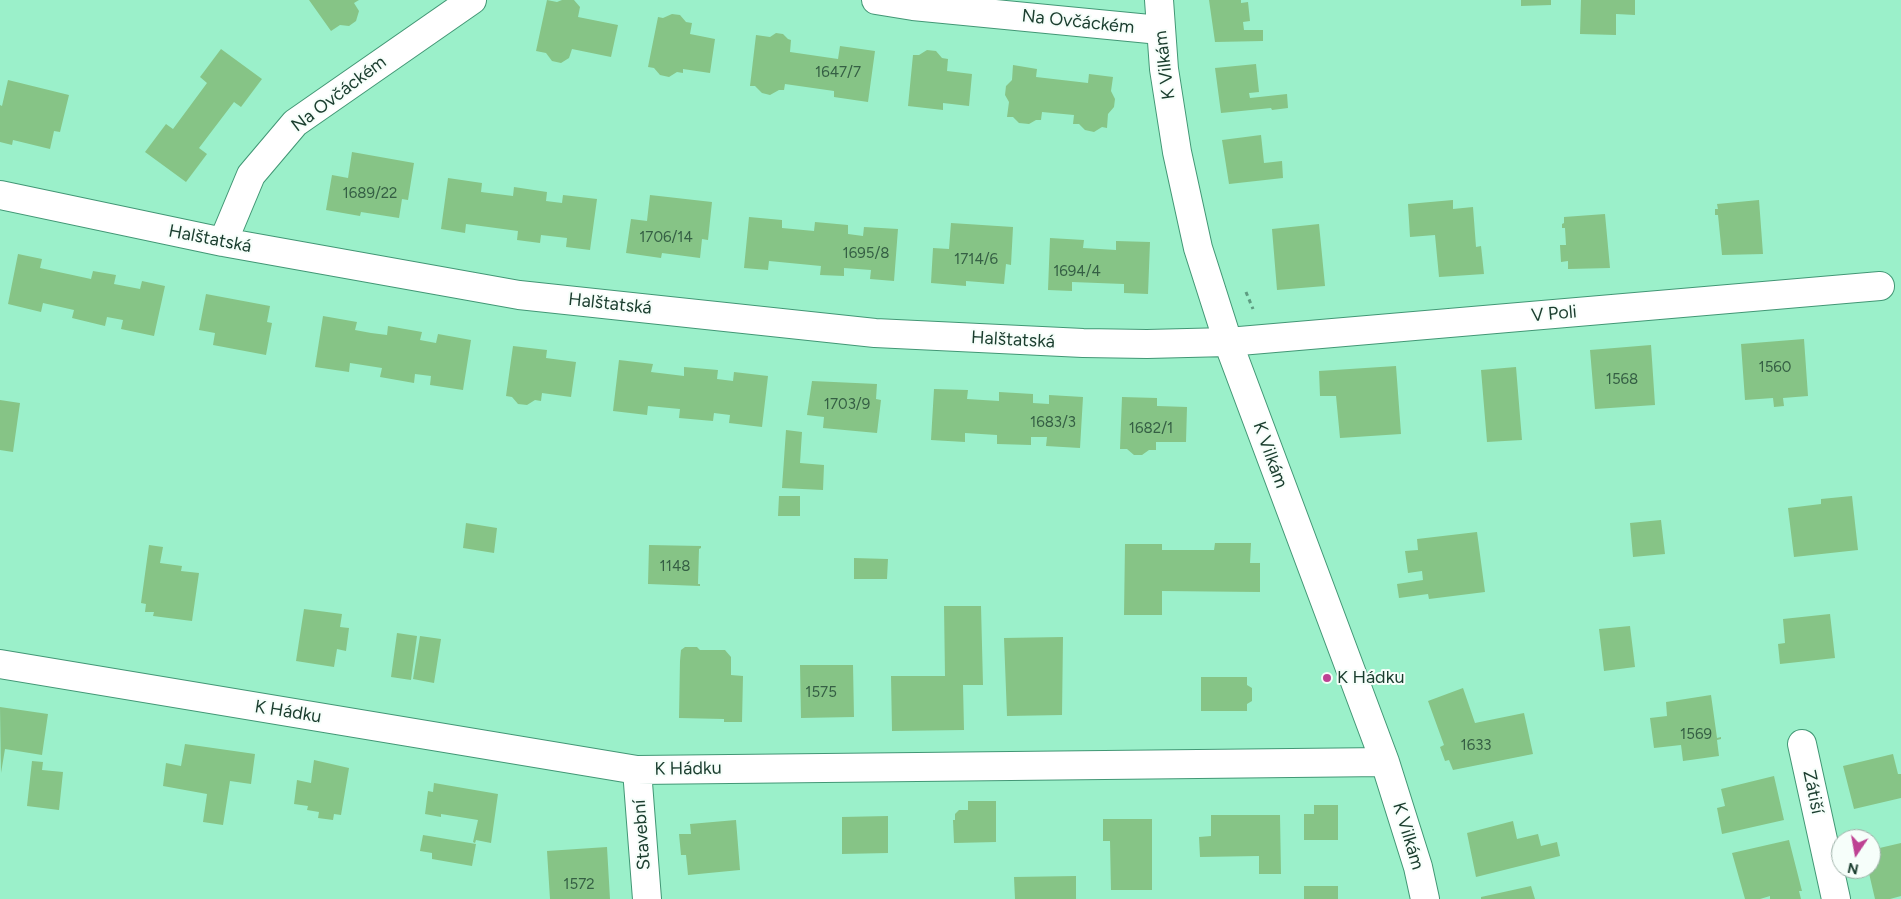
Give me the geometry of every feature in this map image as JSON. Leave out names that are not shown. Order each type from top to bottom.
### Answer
[{"type":"street","name":"Na Ovčáckém","points":[[223,242],[251,174],[295,123],[472,0]]},
{"type":"street","name":"Na Ovčáckém","points":[[876,0],[913,6],[1160,30]]},
{"type":"street","name":"K Vilkám","points":[[1159,0],[1164,69],[1177,152],[1198,248],[1228,342],[1385,762],[1418,867],[1425,899]]},
{"type":"street","name":"Halštatská","points":[[0,195],[223,242],[520,294],[875,333],[1083,343],[1228,342]]},
{"type":"street","name":"V Poli","points":[[1228,342],[1880,286]]},
{"type":"street","name":"K Hádku","points":[[0,664],[637,770],[1385,762]]},
{"type":"street","name":"Zátiší","points":[[1802,744],[1836,899]]},
{"type":"street","name":"Stavební","points":[[637,770],[647,899]]},
{"type":"building","points":[[309,0],[359,0],[354,3],[359,11],[356,21],[349,26],[340,25],[331,31]]},
{"type":"building","points":[[547,0],[557,2],[574,0],[580,7],[578,17],[618,25],[611,57],[572,49],[569,58],[561,63],[552,61],[546,53],[536,51]]},
{"type":"building","points":[[1209,0],[1241,0],[1241,3],[1248,2],[1250,21],[1243,22],[1244,30],[1263,30],[1263,41],[1215,42]]},
{"type":"building","points":[[1521,0],[1551,0],[1551,5],[1521,6]]},
{"type":"building","points":[[1581,0],[1635,0],[1635,15],[1616,14],[1616,35],[1580,34]]},
{"type":"building","points":[[672,14],[680,15],[686,22],[692,23],[690,34],[715,39],[710,73],[683,69],[683,73],[677,72],[669,77],[660,75],[654,68],[648,67],[658,17],[663,18]]},
{"type":"building","points":[[776,33],[783,34],[791,40],[790,52],[838,59],[840,46],[875,51],[868,102],[834,97],[834,91],[785,84],[784,90],[779,90],[770,95],[762,93],[755,86],[750,86],[756,35],[770,37]]},
{"type":"building","points":[[221,49],[262,79],[241,107],[234,102],[199,148],[207,154],[186,182],[145,152],[166,124],[173,129],[207,83],[200,77]]},
{"type":"building","points":[[927,50],[936,51],[942,58],[948,59],[947,71],[972,74],[969,106],[943,103],[943,110],[908,106],[913,55],[919,55]]},
{"type":"building","points":[[1256,64],[1259,92],[1249,93],[1250,98],[1287,94],[1288,108],[1221,113],[1215,68]]},
{"type":"building","points":[[1013,65],[1037,69],[1036,77],[1088,83],[1089,74],[1113,77],[1111,91],[1115,99],[1114,107],[1108,114],[1107,128],[1102,127],[1094,132],[1085,130],[1079,124],[1073,124],[1074,115],[1042,112],[1041,120],[1036,120],[1029,124],[1019,123],[1013,117],[1007,117],[1009,102],[1005,95],[1006,86],[1012,80]]},
{"type":"building","points":[[8,80],[69,95],[60,132],[54,131],[50,149],[13,140],[12,145],[0,142],[0,105],[2,106]]},
{"type":"building","points":[[1261,135],[1264,163],[1282,161],[1283,178],[1229,184],[1222,140]]},
{"type":"building","points":[[352,152],[414,163],[408,200],[402,199],[399,218],[361,212],[360,216],[326,210],[332,175],[348,178]]},
{"type":"building","points":[[448,178],[482,183],[481,192],[513,196],[514,187],[547,192],[546,201],[562,203],[563,195],[597,199],[590,250],[566,247],[567,238],[541,235],[540,243],[517,240],[518,231],[466,224],[465,233],[441,229]]},
{"type":"building","points":[[650,195],[712,202],[708,240],[702,239],[700,258],[662,253],[661,258],[626,253],[631,219],[647,221]]},
{"type":"building","points":[[1453,200],[1453,209],[1473,207],[1476,247],[1481,246],[1484,274],[1439,277],[1435,235],[1410,237],[1408,204]]},
{"type":"building","points":[[1759,200],[1763,254],[1722,255],[1718,215],[1715,215],[1715,209],[1718,209],[1717,204]]},
{"type":"building","points":[[1605,214],[1610,268],[1568,269],[1568,261],[1561,262],[1560,245],[1566,245],[1565,228],[1562,228],[1564,217]]},
{"type":"building","points":[[749,217],[782,220],[782,228],[814,231],[815,222],[848,225],[848,234],[863,236],[864,227],[898,229],[894,281],[870,279],[871,270],[844,268],[844,276],[820,275],[821,266],[769,261],[768,270],[744,268]]},
{"type":"building","points":[[951,223],[1013,227],[1011,265],[1006,264],[1004,284],[966,281],[966,286],[931,283],[933,248],[949,249]]},
{"type":"building","points":[[1319,224],[1325,286],[1277,290],[1272,229]]},
{"type":"building","points":[[1050,238],[1084,240],[1083,248],[1116,250],[1116,241],[1150,242],[1148,294],[1124,293],[1124,284],[1072,282],[1072,291],[1048,290]]},
{"type":"building","points":[[18,254],[42,259],[40,268],[91,279],[93,271],[116,275],[114,284],[140,289],[142,281],[165,286],[154,336],[121,329],[123,320],[107,317],[105,326],[72,318],[74,310],[43,303],[41,312],[8,304]]},
{"type":"building","points":[[206,294],[270,306],[267,322],[272,323],[266,355],[213,345],[215,333],[199,330]]},
{"type":"building","points":[[323,316],[357,322],[355,330],[371,333],[387,335],[388,326],[422,332],[420,340],[436,343],[438,334],[471,340],[463,390],[430,385],[431,376],[415,374],[414,383],[380,377],[382,368],[350,363],[349,372],[315,367]]},
{"type":"building","points":[[1804,339],[1808,396],[1783,398],[1784,406],[1774,407],[1773,398],[1745,400],[1741,344]]},
{"type":"building","points":[[1651,345],[1655,405],[1595,409],[1590,350]]},
{"type":"building","points":[[513,346],[547,350],[546,358],[576,362],[571,397],[542,393],[541,401],[535,400],[527,405],[518,404],[512,397],[506,396]]},
{"type":"building","points":[[619,360],[653,364],[651,372],[684,376],[684,367],[718,370],[717,379],[733,381],[734,372],[768,376],[762,427],[729,423],[730,415],[714,413],[713,421],[679,418],[680,409],[648,406],[647,415],[613,411]]},
{"type":"building","points":[[1396,366],[1401,434],[1340,438],[1336,396],[1320,396],[1319,371]]},
{"type":"building","points":[[1516,367],[1522,440],[1487,442],[1481,370]]},
{"type":"building","points":[[812,381],[877,384],[876,399],[881,400],[877,433],[823,428],[824,417],[807,415]]},
{"type":"building","points":[[934,389],[968,390],[967,399],[999,401],[999,392],[1033,394],[1033,403],[1049,404],[1049,395],[1083,397],[1080,448],[1046,446],[1047,437],[1031,437],[1031,445],[997,444],[997,435],[965,433],[965,442],[931,440]]},
{"type":"building","points":[[1122,397],[1157,398],[1157,406],[1187,407],[1186,442],[1156,442],[1156,450],[1149,450],[1142,455],[1134,455],[1127,449],[1120,449]]},
{"type":"building","points":[[0,400],[20,403],[13,452],[0,450]]},
{"type":"building","points":[[786,430],[802,432],[800,463],[824,465],[823,490],[782,488]]},
{"type":"building","points":[[779,496],[800,496],[800,516],[778,516]]},
{"type":"building","points":[[1852,496],[1858,550],[1794,557],[1788,508],[1821,504],[1821,499]]},
{"type":"building","points":[[1661,520],[1665,554],[1633,557],[1630,523]]},
{"type":"building","points":[[466,523],[497,528],[494,553],[463,548]]},
{"type":"building","points":[[1477,532],[1485,592],[1429,599],[1428,594],[1399,598],[1397,584],[1423,580],[1422,571],[1408,573],[1405,551],[1418,550],[1417,539]]},
{"type":"building","points":[[1215,543],[1251,543],[1250,563],[1260,563],[1260,592],[1162,591],[1162,615],[1124,615],[1125,544],[1162,544],[1162,550],[1214,550]]},
{"type":"building","points":[[149,545],[163,547],[160,563],[182,566],[181,571],[199,573],[192,621],[153,616],[154,612],[145,612],[146,604],[141,603]]},
{"type":"building","points":[[649,545],[701,546],[699,549],[698,584],[700,586],[648,584]]},
{"type":"building","points":[[854,558],[888,559],[887,579],[854,579]]},
{"type":"building","points":[[944,606],[981,606],[983,685],[963,685],[964,730],[892,731],[891,676],[945,676]]},
{"type":"building","points":[[304,609],[342,614],[340,627],[349,628],[346,651],[337,649],[334,667],[296,661]]},
{"type":"building","points":[[1830,614],[1835,658],[1780,664],[1778,644],[1785,643],[1783,619]]},
{"type":"building","points":[[1630,626],[1635,667],[1604,671],[1599,629]]},
{"type":"building","points":[[397,633],[417,636],[411,680],[391,677]]},
{"type":"building","points":[[420,636],[441,639],[434,683],[413,679]]},
{"type":"building","points":[[1063,637],[1062,715],[1007,716],[1004,638]]},
{"type":"building","points":[[685,647],[697,647],[700,650],[725,650],[731,657],[731,675],[743,676],[742,722],[724,722],[724,719],[679,718],[680,661],[681,650]]},
{"type":"building","points":[[800,665],[853,665],[854,717],[801,718]]},
{"type":"building","points":[[1201,677],[1247,677],[1247,685],[1252,688],[1252,701],[1247,704],[1247,711],[1201,711]]},
{"type":"building","points":[[1463,688],[1475,723],[1524,713],[1533,754],[1453,770],[1449,760],[1445,761],[1440,747],[1444,745],[1428,701]]},
{"type":"building","points":[[1711,695],[1717,738],[1721,737],[1721,739],[1717,740],[1719,756],[1683,761],[1681,745],[1654,748],[1650,718],[1667,716],[1666,702]]},
{"type":"building","points":[[0,707],[48,714],[42,755],[5,749],[1,773]]},
{"type":"building","points":[[185,744],[255,754],[251,784],[230,781],[223,825],[203,822],[207,794],[163,786],[166,763],[181,766]]},
{"type":"building","points":[[1893,754],[1898,774],[1901,774],[1901,798],[1854,809],[1843,766]]},
{"type":"building","points":[[314,760],[349,768],[341,815],[334,814],[333,820],[318,818],[319,812],[307,810],[308,806],[294,804],[297,780],[311,783]]},
{"type":"building","points":[[32,761],[43,762],[42,770],[63,772],[59,810],[27,806]]},
{"type":"building","points":[[1774,776],[1784,820],[1722,834],[1717,808],[1725,806],[1721,789]]},
{"type":"building","points":[[434,783],[498,794],[491,843],[476,840],[475,843],[473,842],[478,820],[441,814],[441,817],[425,814],[428,791],[433,792]]},
{"type":"building","points":[[968,801],[996,801],[996,842],[954,843],[953,820],[955,820],[955,814],[959,810],[968,810]]},
{"type":"building","points":[[1314,805],[1338,805],[1338,840],[1304,840],[1304,814],[1314,814]]},
{"type":"building","points":[[1211,815],[1280,815],[1281,874],[1259,874],[1259,856],[1200,857],[1199,837],[1211,836]]},
{"type":"building","points":[[888,816],[888,853],[842,854],[842,817]]},
{"type":"building","points":[[1103,819],[1152,819],[1152,890],[1111,890],[1110,841],[1103,841]]},
{"type":"building","points":[[736,820],[740,870],[688,875],[686,855],[681,855],[679,834],[691,834],[690,824]]},
{"type":"building","points":[[1513,821],[1517,839],[1538,834],[1541,846],[1557,842],[1560,856],[1476,877],[1467,833]]},
{"type":"building","points":[[423,835],[476,844],[472,866],[432,859],[432,853],[420,851]]},
{"type":"building","points":[[1789,840],[1802,891],[1799,891],[1801,899],[1770,899],[1770,896],[1760,899],[1745,899],[1732,853]]},
{"type":"building","points":[[1901,843],[1901,896],[1890,899],[1875,899],[1870,879],[1881,879],[1881,848]]},
{"type":"building","points":[[607,847],[610,899],[550,899],[547,851]]},
{"type":"building","points":[[1076,876],[1076,899],[1015,899],[1014,877]]},
{"type":"building","points":[[1304,886],[1338,886],[1338,899],[1304,899]]},
{"type":"building","points":[[1531,886],[1535,899],[1481,899],[1481,897]]},
{"type":"place","name":"K Hádku","points":[[1327,678]]}]
